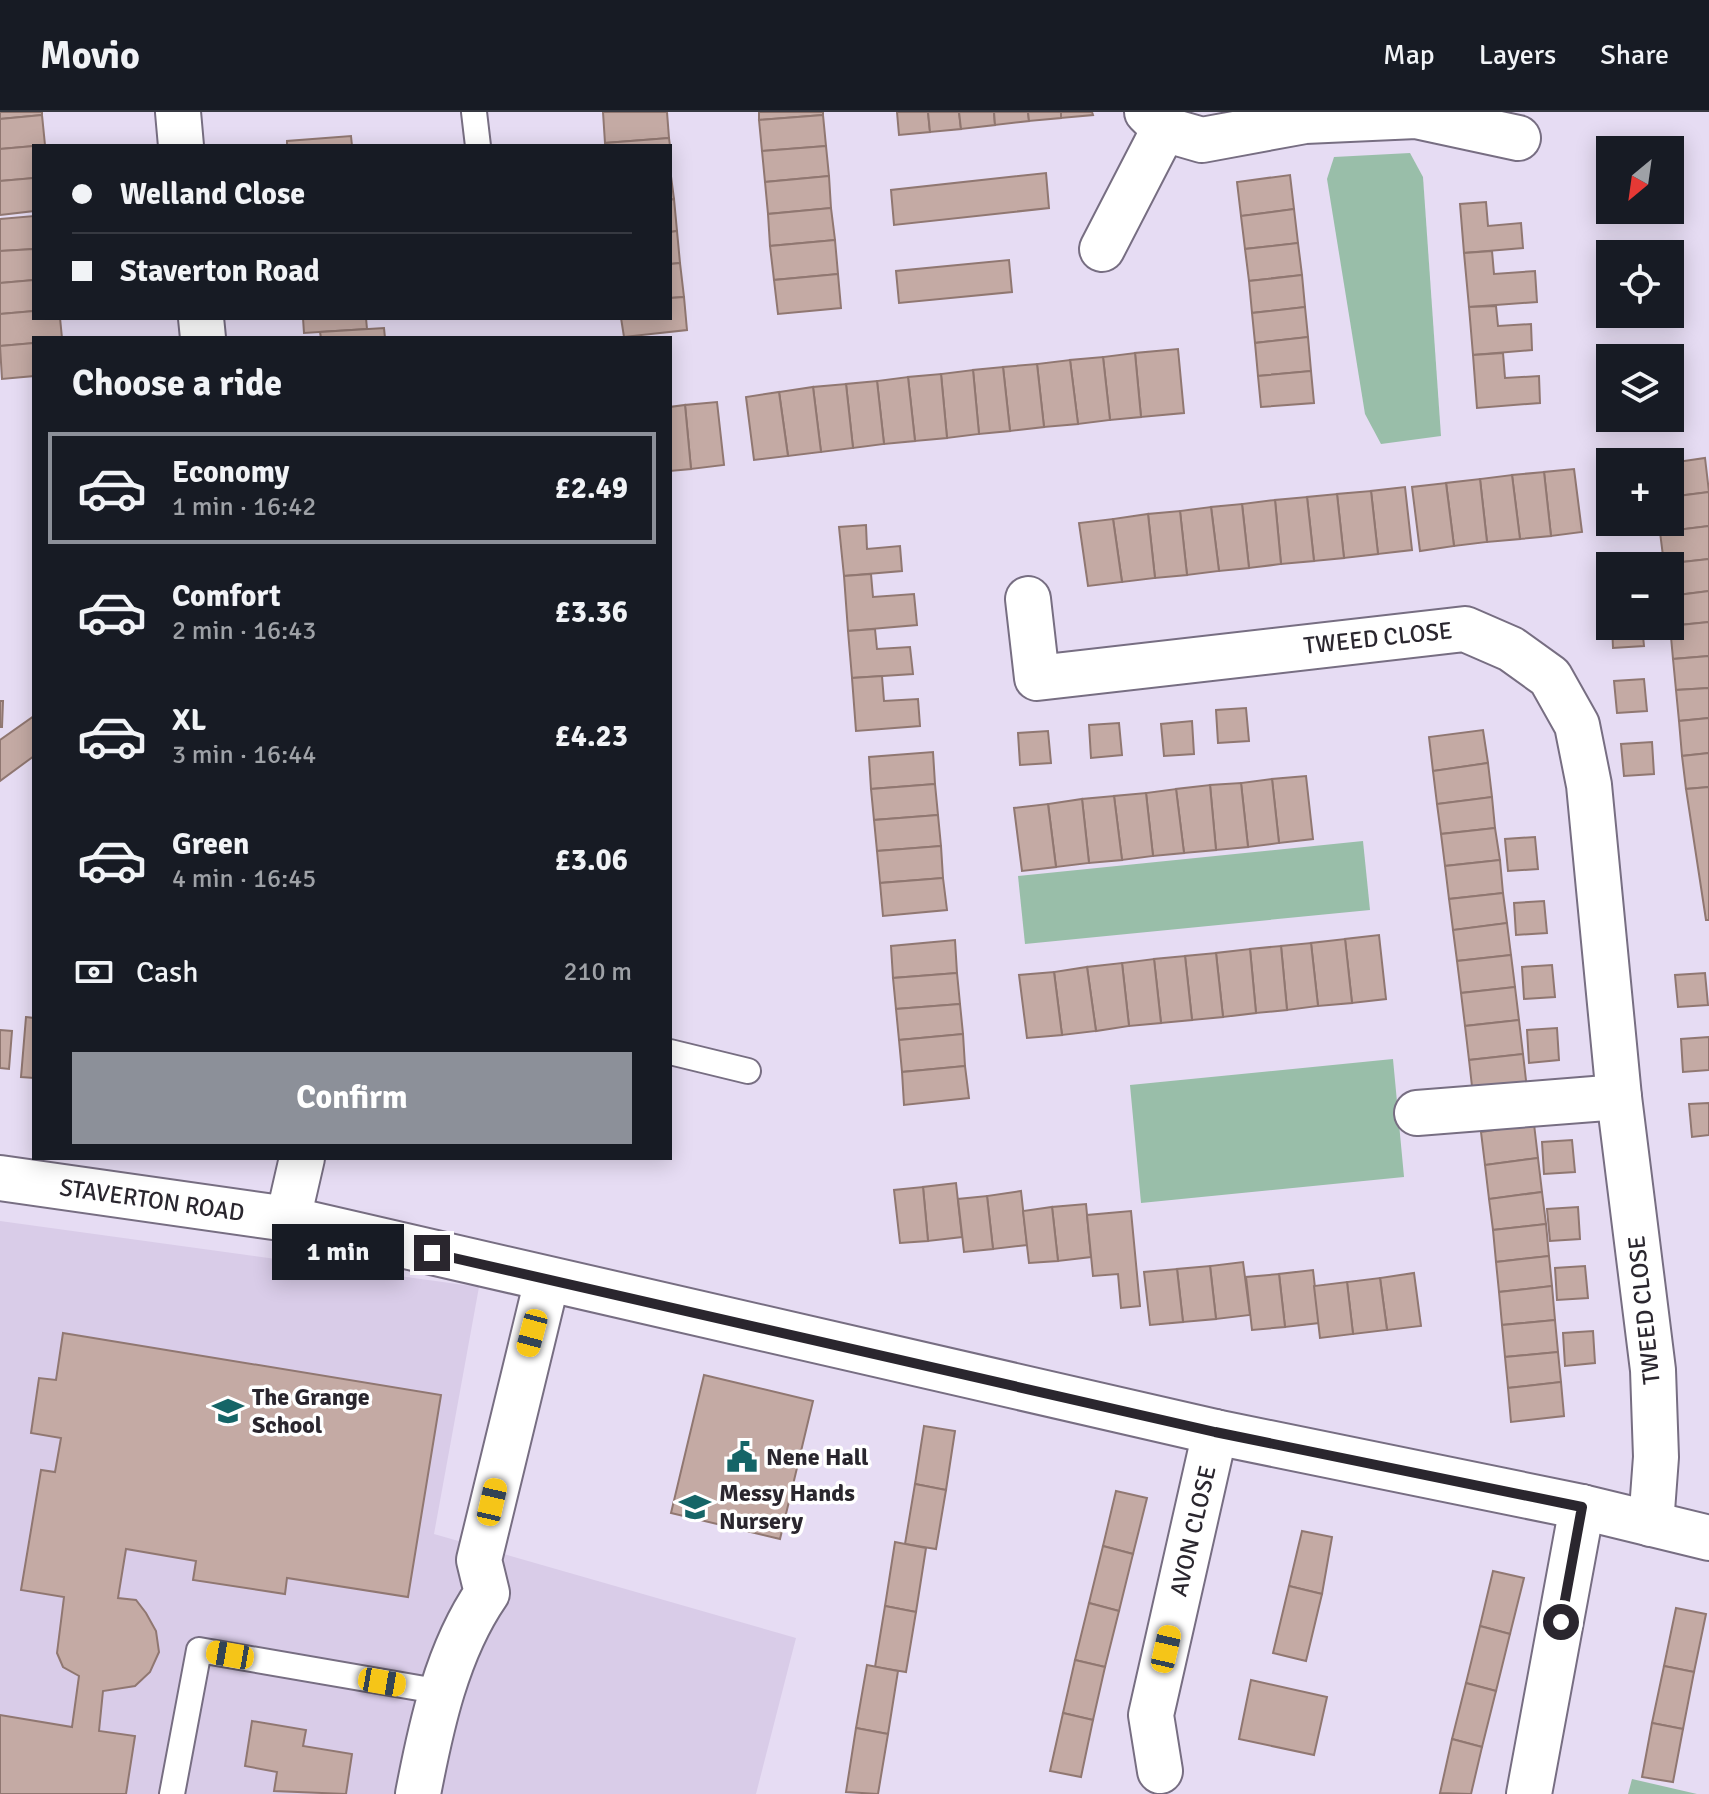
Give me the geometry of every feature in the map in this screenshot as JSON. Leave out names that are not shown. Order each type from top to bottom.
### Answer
[{"type":"street","points":[[178,112],[181,144]]},
{"type":"street","points":[[1102,249],[1155,120],[1202,140],[1305,121],[1416,116],[1518,138]]},
{"type":"street","name":"TWEED CLOSE","points":[[1028,599],[1037,678],[1465,629],[1511,649],[1550,677],[1577,725],[1589,785],[1619,1097],[1653,1370],[1656,1457],[1651,1524]]},
{"type":"street","points":[[1417,1113],[1619,1097]]},
{"type":"street","points":[[288,1219],[302,1160]]},
{"type":"street","name":"STAVERTON ROAD","points":[[0,1178],[288,1219],[1215,1432],[1582,1507],[1709,1538]]},
{"type":"street","points":[[418,1794],[431,1721],[475,1610],[487,1593],[479,1560],[547,1280]]},
{"type":"street","name":"AVON CLOSE","points":[[1160,1771],[1151,1715],[1215,1432]]},
{"type":"street","points":[[1529,1794],[1582,1507]]},
{"type":"lane","points":[[474,112],[478,144]]},
{"type":"lane","points":[[672,1052],[748,1071]]},
{"type":"lane","points":[[172,1794],[199,1650],[442,1692]]},
{"type":"shaded area","name":"The Grange School","points":[[0,1221],[479,1287],[434,1534],[796,1638],[756,1794],[0,1794]]},
{"type":"green space","points":[[1410,153],[1423,177],[1441,436],[1381,444],[1365,414],[1327,179],[1334,157]]},
{"type":"green space","points":[[1363,841],[1370,910],[1025,944],[1018,876]]},
{"type":"green space","points":[[1393,1059],[1404,1177],[1141,1203],[1130,1085]]},
{"type":"green space","points":[[1632,1779],[1697,1794],[1628,1794]]},
{"type":"building","points":[[0,112],[42,112],[42,115],[0,119]]},
{"type":"building","points":[[603,112],[667,112],[669,138],[605,143]]},
{"type":"building","points":[[759,112],[823,112],[823,115],[759,120]]},
{"type":"building","points":[[897,112],[928,112],[930,132],[899,135]]},
{"type":"building","points":[[928,112],[959,112],[961,129],[930,132]]},
{"type":"building","points":[[959,112],[994,112],[995,125],[961,129]]},
{"type":"building","points":[[994,112],[1028,112],[1029,121],[995,125]]},
{"type":"building","points":[[1028,112],[1061,112],[1061,118],[1029,121]]},
{"type":"building","points":[[1061,112],[1092,112],[1093,115],[1061,118]]},
{"type":"building","points":[[42,115],[45,144],[0,149],[0,119]]},
{"type":"building","points":[[823,115],[826,146],[762,151],[759,120]]},
{"type":"building","points":[[351,136],[352,144],[287,144],[287,141]]},
{"type":"building","points":[[669,138],[670,144],[605,144]]},
{"type":"building","points":[[32,146],[32,178],[0,181],[0,149]]},
{"type":"building","points":[[826,146],[829,176],[765,182],[762,151]]},
{"type":"building","points":[[1046,173],[1049,208],[894,225],[891,190]]},
{"type":"building","points":[[1290,175],[1294,209],[1241,216],[1237,182]]},
{"type":"building","points":[[829,176],[831,208],[768,214],[765,182]]},
{"type":"building","points":[[32,178],[32,211],[0,215],[0,181]]},
{"type":"building","points":[[672,200],[677,231],[672,232]]},
{"type":"building","points":[[1486,202],[1488,226],[1521,223],[1523,248],[1464,253],[1460,204]]},
{"type":"building","points":[[831,208],[835,240],[770,246],[768,214]]},
{"type":"building","points":[[1294,209],[1298,243],[1245,249],[1241,216]]},
{"type":"building","points":[[32,216],[32,249],[0,251],[0,219]]},
{"type":"building","points":[[677,231],[680,263],[672,264],[672,232]]},
{"type":"building","points":[[835,240],[838,274],[774,280],[770,246]]},
{"type":"building","points":[[1298,243],[1302,275],[1249,281],[1245,249]]},
{"type":"building","points":[[32,249],[32,280],[0,283],[0,251]]},
{"type":"building","points":[[1492,251],[1494,274],[1535,271],[1537,302],[1469,307],[1464,253]]},
{"type":"building","points":[[1009,260],[1012,292],[899,303],[896,271]]},
{"type":"building","points":[[680,263],[684,297],[672,298],[672,264]]},
{"type":"building","points":[[838,274],[841,308],[778,314],[774,280]]},
{"type":"building","points":[[1302,275],[1305,307],[1252,313],[1249,281]]},
{"type":"building","points":[[32,280],[32,311],[0,314],[0,283]]},
{"type":"building","points":[[684,297],[687,330],[624,336],[621,320],[672,320],[672,298]]},
{"type":"building","points":[[1496,306],[1498,326],[1531,324],[1532,350],[1473,355],[1469,307]]},
{"type":"building","points":[[1305,307],[1308,337],[1255,343],[1252,313]]},
{"type":"building","points":[[32,311],[32,320],[60,320],[62,336],[32,336],[32,343],[0,346],[0,314]]},
{"type":"building","points":[[303,320],[366,320],[367,329],[304,333]]},
{"type":"building","points":[[384,328],[385,336],[321,336],[320,332]]},
{"type":"building","points":[[1308,337],[1311,371],[1258,376],[1255,343]]},
{"type":"building","points":[[32,343],[32,376],[2,379],[0,346]]},
{"type":"building","points":[[1178,349],[1184,413],[1141,417],[1135,353]]},
{"type":"building","points":[[1135,353],[1141,417],[1110,420],[1103,357]]},
{"type":"building","points":[[1503,353],[1505,378],[1539,376],[1540,403],[1477,408],[1473,355]]},
{"type":"building","points":[[1103,357],[1110,420],[1078,424],[1070,360]]},
{"type":"building","points":[[1070,360],[1078,424],[1044,427],[1037,364]]},
{"type":"building","points":[[1037,364],[1044,427],[1010,431],[1003,367]]},
{"type":"building","points":[[1003,367],[1010,431],[979,434],[973,370]]},
{"type":"building","points":[[973,370],[979,434],[947,438],[941,374]]},
{"type":"building","points":[[1311,371],[1314,403],[1261,407],[1258,376]]},
{"type":"building","points":[[941,374],[947,438],[915,441],[908,377]]},
{"type":"building","points":[[908,377],[915,441],[884,444],[877,381]]},
{"type":"building","points":[[877,381],[884,444],[853,448],[846,384]]},
{"type":"building","points":[[846,384],[853,448],[821,452],[813,387]]},
{"type":"building","points":[[813,387],[821,452],[788,456],[779,392]]},
{"type":"building","points":[[779,392],[788,456],[754,460],[746,397]]},
{"type":"building","points":[[717,402],[724,465],[691,469],[685,405]]},
{"type":"building","points":[[685,405],[691,469],[672,471],[672,407]]},
{"type":"building","points":[[1705,458],[1709,492],[1684,495],[1684,461]]},
{"type":"building","points":[[1574,469],[1582,532],[1551,536],[1544,472]]},
{"type":"building","points":[[1544,472],[1551,536],[1520,539],[1512,475]]},
{"type":"building","points":[[1512,475],[1520,539],[1487,542],[1480,479]]},
{"type":"building","points":[[1480,479],[1487,542],[1454,546],[1446,483]]},
{"type":"building","points":[[1446,483],[1454,546],[1420,551],[1412,487]]},
{"type":"building","points":[[1405,487],[1412,550],[1378,554],[1371,491]]},
{"type":"building","points":[[1371,491],[1378,554],[1344,558],[1337,494]]},
{"type":"building","points":[[1709,492],[1709,526],[1684,529],[1684,495]]},
{"type":"building","points":[[1337,494],[1344,558],[1314,561],[1307,497]]},
{"type":"building","points":[[1307,497],[1314,561],[1281,564],[1275,500]]},
{"type":"building","points":[[1275,500],[1281,564],[1249,568],[1242,504]]},
{"type":"building","points":[[1242,504],[1249,568],[1219,571],[1211,507]]},
{"type":"building","points":[[1211,507],[1219,571],[1187,575],[1180,511]]},
{"type":"building","points":[[1180,511],[1187,575],[1155,578],[1148,514]]},
{"type":"building","points":[[1148,514],[1155,578],[1122,582],[1113,519]]},
{"type":"building","points":[[1113,519],[1122,582],[1088,586],[1079,523]]},
{"type":"building","points":[[866,525],[867,549],[900,546],[902,571],[844,576],[839,527]]},
{"type":"building","points":[[1709,526],[1709,559],[1684,562],[1684,552],[1662,552],[1660,536],[1684,536],[1684,529]]},
{"type":"building","points":[[1709,559],[1709,591],[1684,594],[1684,562]]},
{"type":"building","points":[[871,574],[873,597],[914,594],[917,625],[848,631],[844,576]]},
{"type":"building","points":[[1709,591],[1709,622],[1684,625],[1684,594]]},
{"type":"building","points":[[1709,622],[1709,656],[1673,659],[1671,640],[1684,640],[1684,625]]},
{"type":"building","points":[[875,629],[877,649],[910,647],[913,674],[852,678],[848,631]]},
{"type":"building","points":[[1613,640],[1643,640],[1644,646],[1613,648]]},
{"type":"building","points":[[1709,656],[1709,688],[1676,690],[1673,659]]},
{"type":"building","points":[[882,676],[884,701],[918,699],[920,726],[856,731],[852,678]]},
{"type":"building","points":[[1644,679],[1647,711],[1617,713],[1614,681]]},
{"type":"building","points":[[1709,688],[1709,718],[1679,721],[1676,690]]},
{"type":"building","points":[[0,701],[3,701],[2,727],[0,727]]},
{"type":"building","points":[[1246,708],[1249,741],[1218,743],[1216,710]]},
{"type":"building","points":[[32,717],[32,757],[0,781],[0,740]]},
{"type":"building","points":[[1709,718],[1709,753],[1682,756],[1679,721]]},
{"type":"building","points":[[1192,721],[1194,754],[1164,756],[1161,724]]},
{"type":"building","points":[[1119,723],[1122,755],[1091,758],[1089,725]]},
{"type":"building","points":[[1483,730],[1488,763],[1433,771],[1429,737]]},
{"type":"building","points":[[1048,731],[1051,763],[1020,765],[1018,733]]},
{"type":"building","points":[[1652,742],[1654,774],[1624,776],[1621,744]]},
{"type":"building","points":[[933,752],[935,784],[871,789],[869,757]]},
{"type":"building","points":[[1709,753],[1709,787],[1686,789],[1682,756]]},
{"type":"building","points":[[1488,763],[1492,797],[1437,804],[1433,771]]},
{"type":"building","points":[[1306,776],[1313,839],[1279,843],[1272,779]]},
{"type":"building","points":[[1272,779],[1279,843],[1248,847],[1241,783]]},
{"type":"building","points":[[1241,783],[1248,847],[1216,850],[1210,785]]},
{"type":"building","points":[[935,784],[938,815],[874,820],[871,789]]},
{"type":"building","points":[[1210,785],[1216,850],[1184,853],[1176,789]]},
{"type":"building","points":[[1709,787],[1709,920],[1706,920],[1686,789]]},
{"type":"building","points":[[1176,789],[1184,853],[1153,856],[1146,793]]},
{"type":"building","points":[[1146,793],[1153,856],[1122,860],[1114,796]]},
{"type":"building","points":[[1114,796],[1122,860],[1089,863],[1082,799]]},
{"type":"building","points":[[1492,797],[1495,828],[1441,834],[1437,804]]},
{"type":"building","points":[[1082,799],[1089,863],[1056,867],[1048,804]]},
{"type":"building","points":[[1048,804],[1056,867],[1022,871],[1014,808]]},
{"type":"building","points":[[938,815],[941,846],[877,851],[874,820]]},
{"type":"building","points":[[1495,828],[1500,860],[1445,866],[1441,834]]},
{"type":"building","points":[[1535,837],[1538,869],[1508,871],[1505,839]]},
{"type":"building","points":[[941,846],[943,878],[880,883],[877,851]]},
{"type":"building","points":[[1500,860],[1503,893],[1449,899],[1445,866]]},
{"type":"building","points":[[943,878],[947,910],[883,916],[880,883]]},
{"type":"building","points":[[1503,893],[1507,923],[1453,930],[1449,899]]},
{"type":"building","points":[[1544,901],[1547,933],[1516,935],[1514,903]]},
{"type":"building","points":[[1507,923],[1511,955],[1457,961],[1453,930]]},
{"type":"building","points":[[1379,935],[1386,999],[1352,1003],[1345,939]]},
{"type":"building","points":[[1345,939],[1352,1003],[1318,1006],[1311,943]]},
{"type":"building","points":[[955,940],[957,973],[893,978],[891,946]]},
{"type":"building","points":[[1311,943],[1318,1006],[1287,1010],[1281,946]]},
{"type":"building","points":[[1281,946],[1287,1010],[1256,1013],[1250,949]]},
{"type":"building","points":[[1250,949],[1256,1013],[1223,1017],[1216,953]]},
{"type":"building","points":[[1216,953],[1223,1017],[1192,1020],[1185,956]]},
{"type":"building","points":[[1511,955],[1515,987],[1461,993],[1457,961]]},
{"type":"building","points":[[1185,956],[1192,1020],[1161,1023],[1154,959]]},
{"type":"building","points":[[1154,959],[1161,1023],[1129,1026],[1122,963]]},
{"type":"building","points":[[1122,963],[1129,1026],[1096,1031],[1087,967]]},
{"type":"building","points":[[1552,965],[1555,997],[1524,999],[1522,967]]},
{"type":"building","points":[[1087,967],[1096,1031],[1062,1035],[1054,972]]},
{"type":"building","points":[[1054,972],[1062,1035],[1027,1038],[1019,975]]},
{"type":"building","points":[[957,973],[960,1004],[896,1009],[893,978]]},
{"type":"building","points":[[1705,973],[1708,1005],[1678,1007],[1675,975]]},
{"type":"building","points":[[1515,987],[1519,1020],[1465,1026],[1461,993]]},
{"type":"building","points":[[960,1004],[963,1034],[899,1040],[896,1009]]},
{"type":"building","points":[[26,1017],[32,1018],[32,1078],[21,1077]]},
{"type":"building","points":[[1519,1020],[1523,1054],[1469,1060],[1465,1026]]},
{"type":"building","points":[[1557,1028],[1559,1060],[1529,1063],[1527,1030]]},
{"type":"building","points":[[0,1030],[12,1031],[9,1069],[0,1068]]},
{"type":"building","points":[[963,1034],[965,1066],[902,1072],[899,1040]]},
{"type":"building","points":[[1709,1037],[1709,1070],[1683,1072],[1681,1039]]},
{"type":"building","points":[[1523,1054],[1527,1089],[1473,1095],[1469,1060]]},
{"type":"building","points":[[965,1066],[969,1098],[904,1105],[902,1072]]},
{"type":"building","points":[[1709,1103],[1709,1135],[1692,1137],[1689,1104]]},
{"type":"building","points":[[1534,1124],[1538,1158],[1485,1165],[1481,1132]]},
{"type":"building","points":[[1572,1140],[1575,1172],[1544,1174],[1542,1142]]},
{"type":"building","points":[[1538,1158],[1542,1192],[1489,1199],[1485,1165]]},
{"type":"building","points":[[956,1183],[962,1237],[928,1241],[923,1187]]},
{"type":"building","points":[[923,1187],[928,1241],[900,1243],[894,1190]]},
{"type":"building","points":[[1021,1191],[1027,1245],[993,1249],[987,1196]]},
{"type":"building","points":[[1542,1192],[1546,1224],[1493,1230],[1489,1199]]},
{"type":"building","points":[[987,1196],[993,1249],[964,1252],[958,1199]]},
{"type":"building","points":[[1086,1204],[1091,1257],[1058,1261],[1052,1207]]},
{"type":"building","points":[[1052,1207],[1058,1261],[1029,1263],[1023,1211]]},
{"type":"building","points":[[1578,1207],[1580,1239],[1550,1241],[1547,1209]]},
{"type":"building","points":[[1131,1211],[1140,1306],[1121,1308],[1118,1274],[1093,1276],[1087,1215]]},
{"type":"building","points":[[1546,1224],[1549,1256],[1496,1262],[1493,1230]]},
{"type":"building","points":[[1549,1256],[1552,1286],[1499,1292],[1496,1262]]},
{"type":"building","points":[[1243,1262],[1250,1315],[1216,1319],[1210,1266]]},
{"type":"building","points":[[1210,1266],[1216,1319],[1183,1322],[1177,1269]]},
{"type":"building","points":[[1585,1266],[1588,1298],[1557,1300],[1555,1268]]},
{"type":"building","points":[[1177,1269],[1183,1322],[1150,1325],[1144,1272]]},
{"type":"building","points":[[1313,1270],[1319,1323],[1285,1327],[1279,1274]]},
{"type":"building","points":[[1414,1273],[1421,1326],[1387,1330],[1380,1278]]},
{"type":"building","points":[[1279,1274],[1285,1327],[1252,1330],[1246,1277]]},
{"type":"building","points":[[1380,1278],[1387,1330],[1353,1334],[1347,1282]]},
{"type":"building","points":[[1347,1282],[1353,1334],[1320,1338],[1314,1286]]},
{"type":"building","points":[[1552,1286],[1555,1320],[1502,1325],[1499,1292]]},
{"type":"building","points":[[1555,1320],[1558,1352],[1505,1357],[1502,1325]]},
{"type":"building","points":[[1593,1331],[1595,1363],[1565,1366],[1563,1333]]},
{"type":"building","points":[[63,1333],[441,1395],[408,1597],[287,1578],[285,1594],[193,1580],[196,1561],[126,1549],[118,1598],[136,1600],[146,1613],[156,1631],[159,1652],[150,1672],[135,1686],[103,1691],[99,1731],[135,1736],[126,1794],[0,1794],[0,1715],[72,1727],[79,1676],[63,1667],[57,1653],[64,1597],[21,1590],[41,1470],[55,1472],[61,1438],[31,1433],[39,1378],[56,1380]]},
{"type":"building","points":[[1558,1352],[1561,1382],[1508,1388],[1505,1357]]},
{"type":"building","name":"Nene Hall","points":[[704,1375],[813,1401],[780,1539],[671,1513]]},
{"type":"building","points":[[1561,1382],[1564,1416],[1511,1422],[1508,1388]]},
{"type":"building","points":[[924,1426],[955,1431],[946,1490],[915,1484]]},
{"type":"building","points":[[915,1484],[946,1490],[936,1549],[905,1544]]},
{"type":"building","points":[[1116,1491],[1147,1498],[1133,1554],[1103,1546]]},
{"type":"building","points":[[1302,1531],[1332,1537],[1322,1594],[1289,1586]]},
{"type":"building","points":[[895,1542],[926,1548],[916,1612],[885,1606]]},
{"type":"building","points":[[1103,1546],[1133,1554],[1119,1611],[1089,1603]]},
{"type":"building","points":[[1493,1571],[1524,1578],[1510,1634],[1480,1626]]},
{"type":"building","points":[[1289,1586],[1322,1594],[1306,1661],[1273,1653]]},
{"type":"building","points":[[1089,1603],[1119,1611],[1105,1667],[1075,1660]]},
{"type":"building","points":[[885,1606],[916,1612],[906,1672],[875,1667]]},
{"type":"building","points":[[1676,1608],[1706,1614],[1694,1672],[1664,1666]]},
{"type":"building","points":[[1480,1626],[1510,1634],[1496,1691],[1466,1683]]},
{"type":"building","points":[[1075,1660],[1105,1667],[1093,1720],[1063,1713]]},
{"type":"building","points":[[867,1665],[898,1671],[888,1734],[856,1728]]},
{"type":"building","points":[[1664,1666],[1694,1672],[1683,1729],[1652,1723]]},
{"type":"building","points":[[1251,1680],[1327,1697],[1314,1755],[1239,1739]]},
{"type":"building","points":[[1466,1683],[1496,1691],[1482,1747],[1452,1739]]},
{"type":"building","points":[[1063,1713],[1093,1720],[1081,1777],[1050,1771]]},
{"type":"building","points":[[252,1721],[306,1730],[303,1746],[352,1754],[346,1794],[274,1791],[277,1772],[245,1766]]},
{"type":"building","points":[[1652,1723],[1683,1729],[1673,1782],[1642,1777]]},
{"type":"building","points":[[856,1728],[888,1734],[878,1794],[846,1792]]},
{"type":"building","points":[[1452,1739],[1482,1747],[1471,1794],[1440,1793]]},
{"type":"place","name":"The Grange School","points":[[228,1411]]},
{"type":"place","name":"Nene Hall","points":[[742,1457]]},
{"type":"place","name":"Messy Hands Nursery","points":[[695,1507]]},
{"type":"route","points":[[432,1253],[1215,1432],[1582,1507],[1561,1622]]}]
